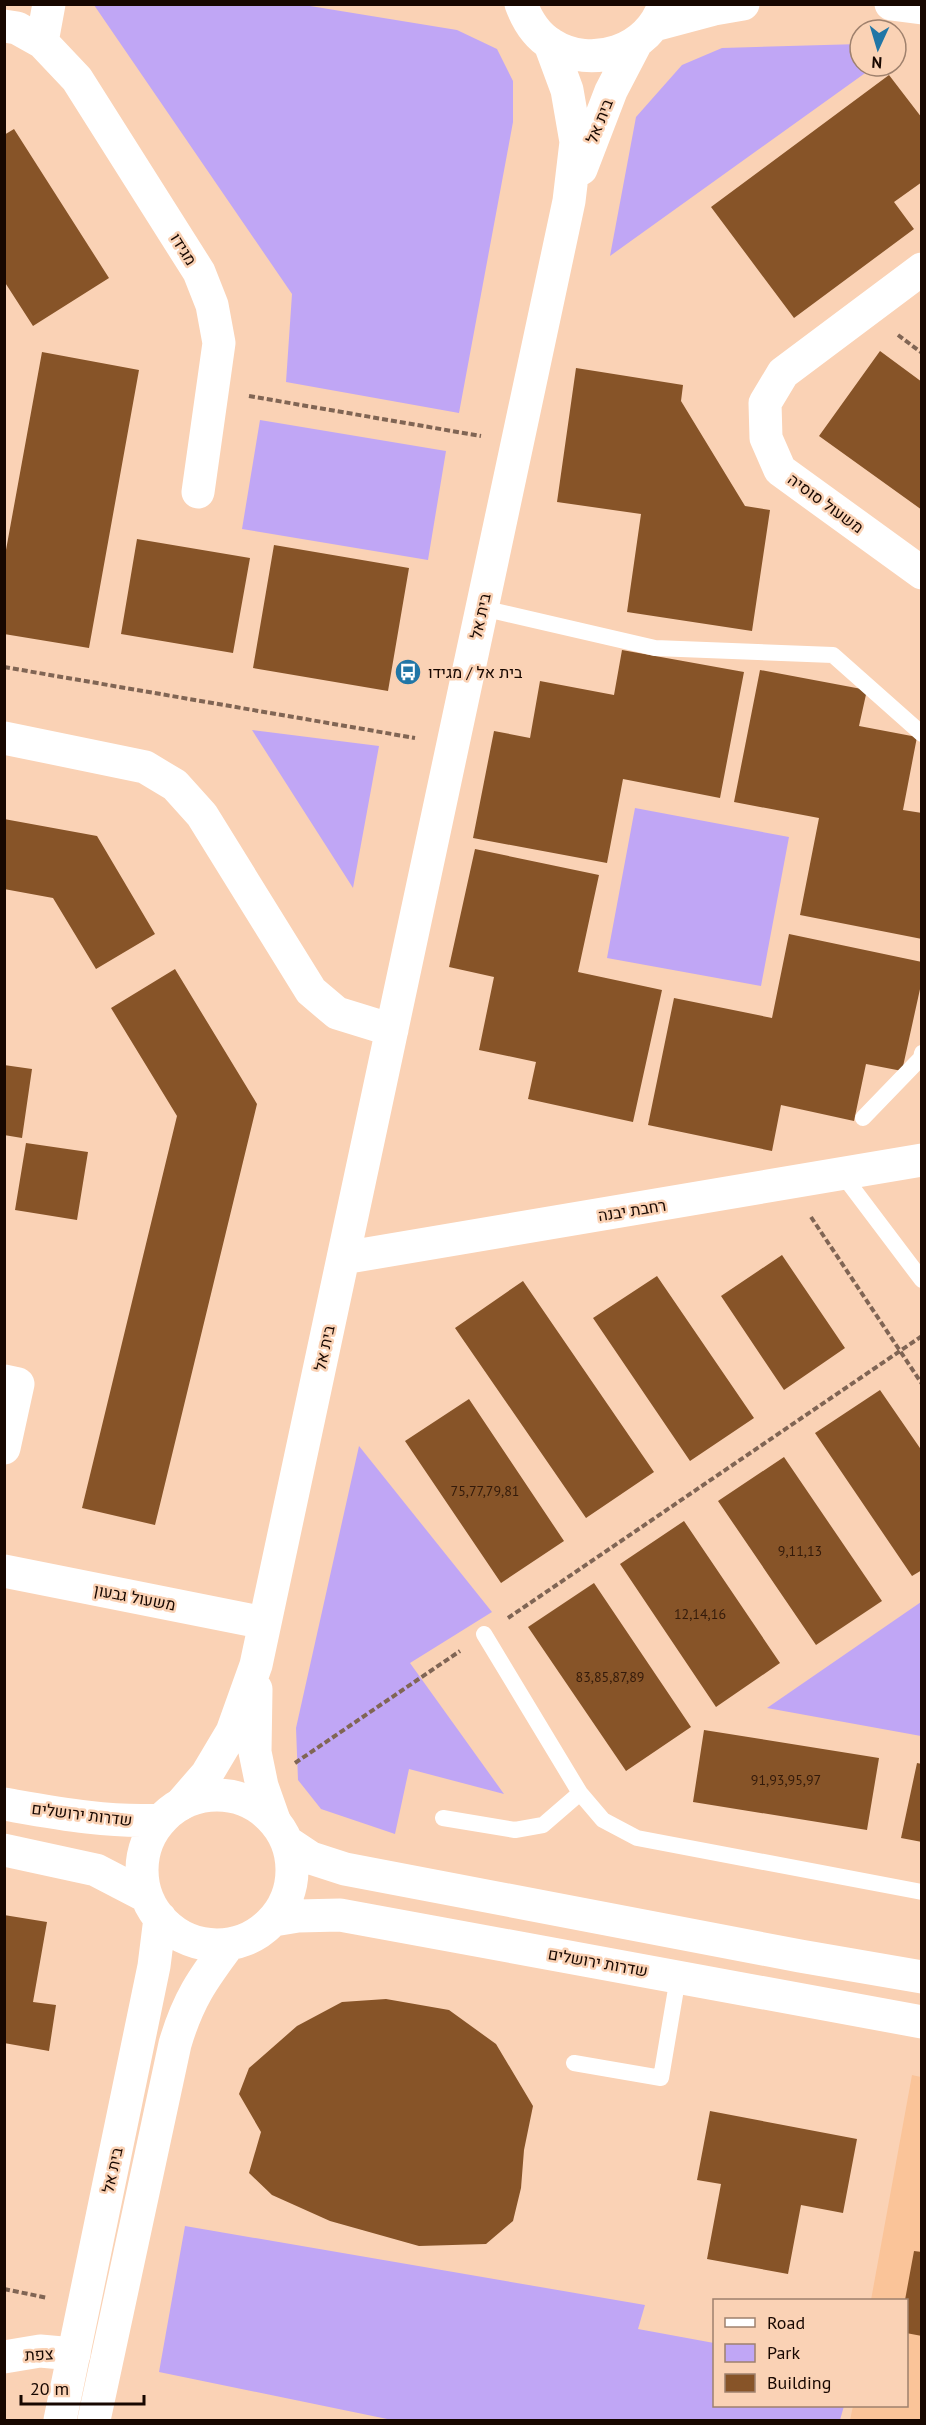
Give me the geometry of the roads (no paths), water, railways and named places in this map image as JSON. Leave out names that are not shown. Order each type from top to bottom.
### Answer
[{"type":"street","points":[[42,42],[49,4]]},
{"type":"street","points":[[521,4],[526,19],[550,44],[571,54],[593,57],[615,53],[651,24],[743,4]]},
{"type":"street","points":[[891,4],[921,8]]},
{"type":"street","name":"בית אל","points":[[569,201],[596,126],[651,24]]},
{"type":"street","name":"מגידו","points":[[4,26],[18,28],[42,42],[77,79],[199,272],[212,305],[219,343],[198,492]]},
{"type":"street","name":"בית אל","points":[[171,1812],[207,1773],[232,1731],[256,1665],[569,201],[576,142],[567,90],[550,44]]},
{"type":"street","name":"משעול סוסיה","points":[[921,269],[783,373],[765,403],[766,438],[780,470],[921,573]]},
{"type":"street","points":[[4,738],[145,767],[175,785],[202,815],[311,991],[337,1013],[392,1030]]},
{"type":"street","name":"רחבת יבנה","points":[[343,1258],[921,1160]]},
{"type":"street","points":[[4,1382],[18,1384],[4,1449]]},
{"type":"street","name":"משעול גבעון","points":[[4,1571],[265,1623]]},
{"type":"street","name":"בית אל","points":[[256,1665],[255,1752],[262,1786],[280,1831]]},
{"type":"street","points":[[153,1907],[142,1876],[142,1856],[149,1837],[171,1812],[205,1795],[230,1796],[254,1804],[311,1858],[345,1869],[921,1977]]},
{"type":"street","name":"שדרות ירושלים","points":[[4,1804],[81,1817],[134,1822],[171,1812]]},
{"type":"street","points":[[4,1850],[96,1870],[153,1907],[179,1935],[216,1945],[229,1944],[261,1931],[274,1920],[285,1902],[292,1882],[292,1862],[280,1831]]},
{"type":"street","name":"בית אל","points":[[60,2421],[154,1966],[153,1907]]},
{"type":"street","name":"שדרות ירושלים","points":[[274,1920],[298,1916],[340,1915],[921,2022]]},
{"type":"street","points":[[94,2421],[175,2044],[184,2012],[198,1986],[229,1944]]},
{"type":"street","name":"צפת","points":[[4,2358],[40,2351],[74,2354]]},
{"type":"lane","points":[[482,608],[655,648],[833,656],[921,734]]},
{"type":"lane","points":[[863,1118],[921,1058],[921,1053]]},
{"type":"lane","points":[[842,1174],[921,1280]]},
{"type":"lane","points":[[484,1634],[580,1793],[603,1820],[637,1838],[921,1892]]},
{"type":"lane","points":[[443,1818],[515,1830],[543,1825],[580,1793]]},
{"type":"lane","points":[[574,2063],[661,2078],[678,1977]]},
{"type":"place","name":"בית אל / מגידו","points":[[408,672]]}]
